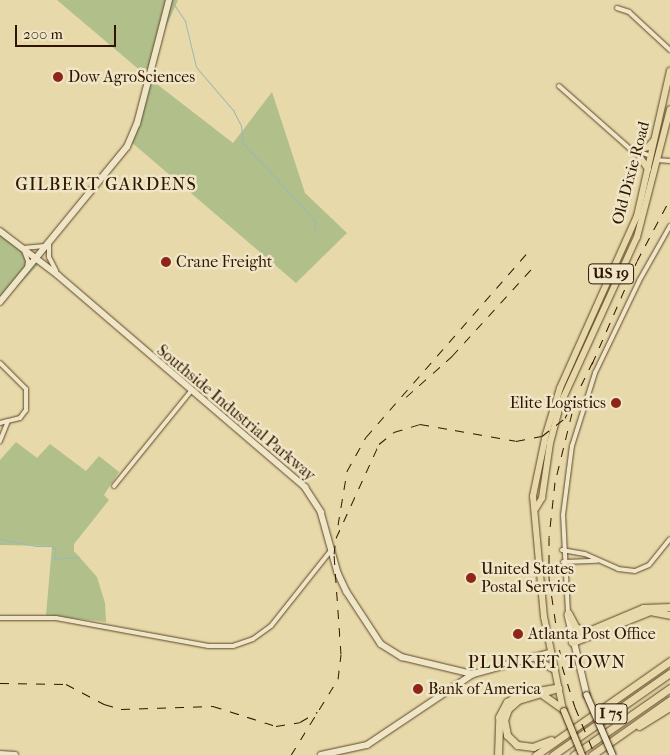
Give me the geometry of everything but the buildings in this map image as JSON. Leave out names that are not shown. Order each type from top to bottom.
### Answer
[{"type":"highway","points":[[572,642],[589,631],[648,606],[670,607]]},
{"type":"highway","points":[[572,642],[581,641],[650,611],[670,615]]},
{"type":"highway","points":[[568,613],[576,628],[589,631]]},
{"type":"highway","points":[[644,679],[670,656]]},
{"type":"highway","points":[[536,755],[670,661]]},
{"type":"highway","name":"I 75","points":[[553,755],[670,673]]},
{"type":"highway","points":[[561,755],[670,678]]},
{"type":"highway","points":[[558,688],[518,700],[508,709],[504,725],[513,742],[533,747],[575,726]]},
{"type":"highway","points":[[498,755],[499,717],[507,702],[521,694],[558,688]]},
{"type":"highway","name":"I 75","points":[[574,755],[670,688]]},
{"type":"highway","points":[[540,694],[550,697],[563,710]]},
{"type":"highway","points":[[592,755],[670,700]]},
{"type":"highway","points":[[604,747],[670,707]]},
{"type":"main road","name":"Old Dixie Road","points":[[563,390],[633,226],[648,170],[670,71]]},
{"type":"main road","name":"Old Dixie Road","points":[[563,390],[637,237],[670,108]]},
{"type":"main road","points":[[648,170],[636,151],[648,147],[655,139]]},
{"type":"main road","name":"US 19","points":[[563,390],[550,443],[542,498],[536,508],[541,598],[550,654],[563,710],[582,755]]},
{"type":"main road","points":[[533,657],[554,670]]},
{"type":"street","points":[[0,302],[121,156],[133,136],[142,113],[169,0]]},
{"type":"street","points":[[617,8],[629,12],[670,50]]},
{"type":"street","points":[[663,44],[670,43]]},
{"type":"street","points":[[559,86],[607,130],[636,151],[658,160],[670,161]]},
{"type":"street","points":[[613,755],[587,695],[572,642],[562,550],[566,474],[583,406],[639,281],[670,226]]},
{"type":"street","name":"Southside Industrial Parkway","points":[[0,231],[58,275],[305,487],[321,512],[347,592],[381,644],[402,657],[473,674]]},
{"type":"street","points":[[26,271],[28,260],[23,248],[35,249],[49,243]]},
{"type":"street","name":"Southside Industrial Parkway","points":[[49,243],[48,257],[58,275]]},
{"type":"street","points":[[0,362],[26,389],[26,410],[20,418],[0,423]]},
{"type":"street","points":[[114,486],[191,391]]},
{"type":"street","points":[[0,441],[8,421]]},
{"type":"street","points":[[562,550],[585,554],[626,571],[640,570],[653,561],[670,539]]},
{"type":"street","points":[[0,618],[56,618],[208,646],[233,646],[253,639],[271,626],[332,549]]},
{"type":"street","points":[[563,562],[602,562]]},
{"type":"street","points":[[321,755],[366,745],[473,674],[550,654]]},
{"type":"street","points":[[0,754],[15,755]]},
{"type":"green space","points":[[57,0],[178,0],[160,40],[149,78]]},
{"type":"green space","points":[[149,78],[233,143],[272,92],[305,193],[347,233],[296,283],[130,141]]},
{"type":"green space","points":[[0,234],[38,265],[0,304]]},
{"type":"green space","points":[[16,442],[37,458],[50,444],[86,471],[99,456],[119,472],[104,495],[109,500],[74,544],[74,551],[97,577],[105,603],[106,622],[46,615],[52,546],[0,545],[0,460]]},
{"type":"waterway","points":[[173,3],[185,21],[196,67],[233,110],[241,126],[243,143],[316,222],[314,230]]},
{"type":"waterway","points":[[0,539],[36,546],[51,546],[55,548],[54,559],[79,557]]},
{"type":"railway","points":[[592,364],[637,261],[670,199]]},
{"type":"railway","points":[[338,525],[347,471],[366,437],[526,254]]},
{"type":"railway","points":[[406,397],[452,356],[537,263]]},
{"type":"railway","points":[[291,755],[338,679],[341,654],[334,554],[336,538],[379,444],[394,432],[420,424],[516,441],[542,436],[565,418],[595,357]]},
{"type":"railway","points":[[572,413],[555,482],[549,537],[549,578],[562,666],[575,707],[595,755]]},
{"type":"railway","points":[[0,683],[66,684],[104,704],[121,709],[213,706],[276,726],[300,722],[317,712]]},
{"type":"place","name":"Dow AgroSciences","points":[[58,77]]},
{"type":"place","name":"Crane Freight","points":[[166,262]]},
{"type":"place","name":"Elite Logistics","points":[[616,403]]},
{"type":"place","name":"United States Postal Service","points":[[471,578]]},
{"type":"place","name":"Atlanta Post Office","points":[[518,634]]},
{"type":"place","name":"Bank of America","points":[[418,689]]},
{"type":"district","name":"GILBERT GARDENS","points":[[106,185]]},
{"type":"district","name":"PLUNKET TOWN","points":[[547,663]]}]
